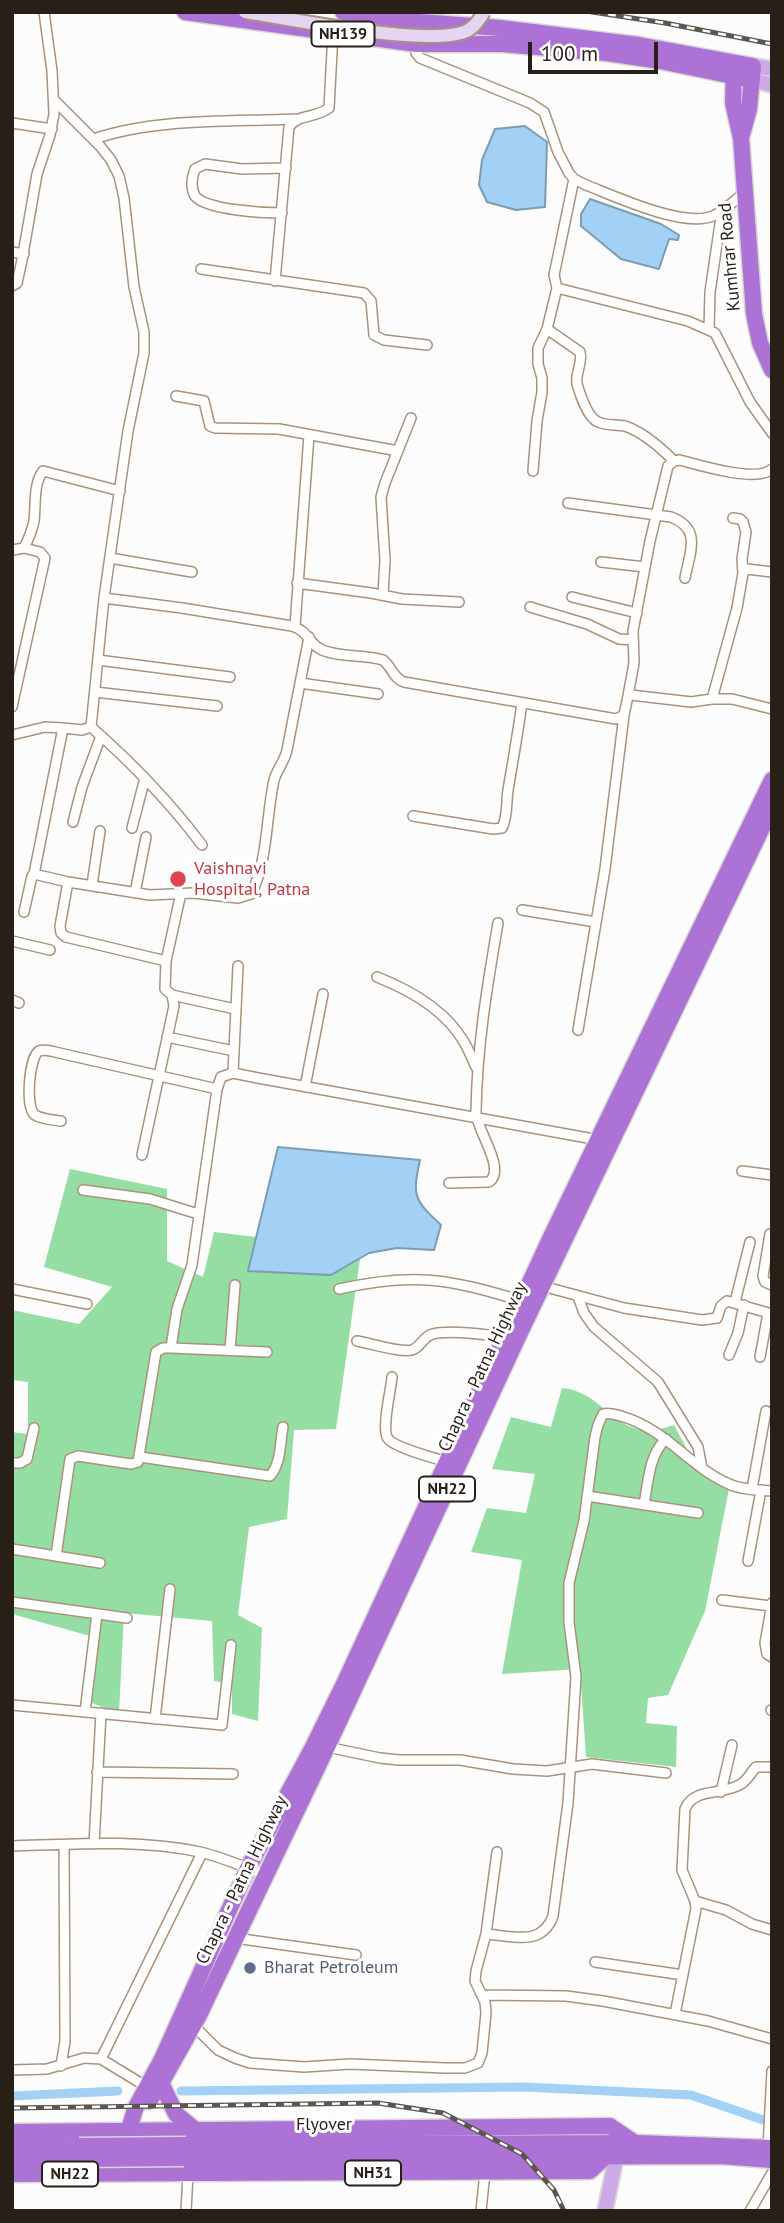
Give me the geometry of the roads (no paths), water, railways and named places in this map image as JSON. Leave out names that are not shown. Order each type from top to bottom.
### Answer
[{"type":"highway","name":"NH139","points":[[185,12],[417,44],[486,44],[607,53],[733,69]]},
{"type":"highway","name":"NH139","points":[[343,12],[420,22],[490,22],[639,45],[752,73]]},
{"type":"highway","points":[[486,44],[490,22]]},
{"type":"highway","name":"Kumhrar Road","points":[[733,69],[733,103],[741,138],[754,314],[760,343],[772,370]]},
{"type":"highway","name":"Kumhrar Road","points":[[741,138],[749,109],[752,73]]},
{"type":"highway","name":"Chapra - Patna Highway","points":[[132,2132],[248,1868],[313,1747],[504,1338],[772,780]]},
{"type":"highway","name":"Chapra - Patna Highway","points":[[125,2173],[135,2109],[193,2025],[772,807]]},
{"type":"highway","points":[[154,2085],[176,2114],[194,2129]]},
{"type":"highway","points":[[57,2132],[105,2126],[120,2120],[135,2109]]},
{"type":"highway","points":[[12,2132],[610,2126],[635,2143]]},
{"type":"highway","points":[[125,2173],[132,2132]]},
{"type":"highway","points":[[132,2132],[154,2174]]},
{"type":"highway","name":"Flyover","points":[[186,2159],[635,2143],[770,2149]]},
{"type":"highway","name":"Flyover","points":[[12,2147],[186,2159],[610,2158]]},
{"type":"highway","name":"NH31","points":[[125,2173],[154,2174],[186,2159],[485,2172],[590,2171],[610,2158],[721,2156],[770,2149]]},
{"type":"highway","name":"Flyover","points":[[12,2160],[79,2152]]},
{"type":"highway","name":"NH22","points":[[12,2174],[125,2173]]},
{"type":"main road","points":[[245,12],[412,36],[446,37],[490,22]]},
{"type":"main road","points":[[752,73],[772,69]]},
{"type":"main road","points":[[752,73],[772,85]]},
{"type":"main road","points":[[606,2211],[610,2158]]},
{"type":"street","points":[[12,286],[17,283],[37,173],[54,114],[44,12]]},
{"type":"street","points":[[94,139],[188,121],[295,119],[319,114],[329,108],[333,33]]},
{"type":"street","points":[[417,44],[416,53],[420,58],[530,103],[544,112],[558,152],[573,179],[586,185],[672,216],[696,220],[714,215],[744,193]]},
{"type":"street","points":[[54,100],[94,139],[111,160],[122,187],[132,270],[144,332],[144,353],[128,431],[104,598],[91,727]]},
{"type":"street","points":[[275,281],[289,127],[295,119]]},
{"type":"street","points":[[12,123],[51,129]]},
{"type":"street","points":[[282,213],[247,212],[208,203],[196,197],[192,181],[195,169],[205,164],[242,169],[286,168]]},
{"type":"street","points":[[533,471],[542,392],[538,348],[547,328],[557,288],[554,275],[573,179]]},
{"type":"street","points":[[709,329],[710,292],[722,210]]},
{"type":"street","points":[[12,252],[24,254]]},
{"type":"street","points":[[201,269],[364,293],[371,301],[374,335],[384,340],[427,345]]},
{"type":"street","points":[[557,288],[674,318],[715,333],[750,402],[772,433]]},
{"type":"street","points":[[547,328],[580,352],[582,356],[577,380],[592,418],[598,422],[634,430],[674,461]]},
{"type":"street","points":[[176,396],[204,401],[210,426],[215,428],[272,428],[398,451]]},
{"type":"street","points":[[383,595],[385,560],[382,497],[411,418]]},
{"type":"street","points":[[295,626],[309,435]]},
{"type":"street","points":[[578,1030],[615,798],[624,715],[634,663],[633,640],[637,613],[668,466],[680,460],[760,475],[772,469]]},
{"type":"street","points":[[24,548],[32,529],[38,478],[43,471],[120,491]]},
{"type":"street","points":[[568,503],[678,520],[689,528],[691,541],[685,578]]},
{"type":"street","points":[[712,699],[737,608],[743,573],[745,527],[740,519],[733,519]]},
{"type":"street","points":[[12,550],[24,548],[40,552],[45,558],[12,706]]},
{"type":"street","points":[[110,558],[192,572]]},
{"type":"street","points":[[601,562],[645,567]]},
{"type":"street","points":[[743,573],[747,569],[772,572]]},
{"type":"street","points":[[297,583],[401,599],[459,602]]},
{"type":"street","points":[[572,597],[637,613]]},
{"type":"street","points":[[104,598],[295,626],[305,632],[313,645],[327,652],[383,660],[398,680],[404,682],[616,719],[624,715]]},
{"type":"street","points":[[530,607],[587,624],[619,639],[633,640]]},
{"type":"street","points":[[34,874],[150,895],[181,893],[238,898],[251,894],[257,881],[275,779],[285,760],[309,637]]},
{"type":"street","points":[[98,660],[230,677]]},
{"type":"street","points":[[300,683],[378,694]]},
{"type":"street","points":[[95,692],[217,706]]},
{"type":"street","points":[[628,696],[649,695],[691,702],[732,699],[772,709]]},
{"type":"street","points":[[413,816],[493,829],[502,828],[522,702]]},
{"type":"street","points":[[12,735],[45,727],[82,730],[91,727]]},
{"type":"street","points":[[91,727],[145,778],[202,845]]},
{"type":"street","points":[[24,912],[63,728]]},
{"type":"street","points":[[73,822],[82,787],[101,736]]},
{"type":"street","points":[[132,828],[145,778]]},
{"type":"street","points":[[92,885],[100,831]]},
{"type":"street","points":[[135,893],[146,837]]},
{"type":"street","points":[[68,882],[61,933],[66,937],[166,961]]},
{"type":"street","points":[[181,893],[166,961],[165,989],[172,995],[235,1009]]},
{"type":"street","points":[[522,910],[596,922]]},
{"type":"street","points":[[449,1183],[481,1184],[494,1179],[493,1159],[476,1117],[481,1017],[498,923]]},
{"type":"street","points":[[12,940],[50,950]]},
{"type":"street","points":[[233,1073],[238,966]]},
{"type":"street","points":[[377,978],[418,996],[443,1017],[464,1041],[477,1069]]},
{"type":"street","points":[[305,1087],[323,994]]},
{"type":"street","points":[[142,1155],[174,1006],[172,995]]},
{"type":"street","points":[[167,1037],[234,1051]]},
{"type":"street","points":[[61,1121],[35,1116],[31,1111],[29,1084],[35,1055],[39,1051],[55,1052],[217,1089]]},
{"type":"street","points":[[171,1348],[177,1309],[191,1271],[217,1089],[221,1077],[233,1073],[599,1140]]},
{"type":"street","points":[[742,1171],[772,1175]]},
{"type":"street","points":[[83,1189],[150,1199],[198,1214]]},
{"type":"street","points":[[770,1234],[762,1276],[763,1280],[772,1285]]},
{"type":"street","points":[[729,1355],[738,1333],[750,1242]]},
{"type":"street","points":[[339,1289],[372,1282],[419,1278],[454,1282],[522,1301]]},
{"type":"street","points":[[230,1350],[235,1285]]},
{"type":"street","points":[[542,1286],[624,1308],[702,1320],[717,1318],[723,1303],[740,1304],[770,1314],[760,1357]]},
{"type":"street","points":[[12,1289],[87,1304]]},
{"type":"street","points":[[578,1297],[584,1313],[594,1327],[658,1382],[698,1447],[702,1468]]},
{"type":"street","points":[[357,1341],[406,1350],[415,1348],[434,1334],[471,1334],[504,1338]]},
{"type":"street","points":[[56,1556],[70,1459],[78,1456],[131,1464],[138,1462],[154,1356],[159,1350],[171,1348],[267,1352]]},
{"type":"street","points":[[392,1377],[387,1437],[400,1446],[447,1462]]},
{"type":"street","points":[[748,1561],[766,1410]]},
{"type":"street","points":[[486,1934],[542,1934],[550,1923],[555,1905],[568,1803],[576,1677],[568,1597],[584,1521],[595,1437],[603,1414],[609,1413],[638,1421],[649,1427],[702,1468],[731,1485],[772,1491]]},
{"type":"street","points":[[140,1457],[270,1476],[274,1473],[278,1460],[283,1427]]},
{"type":"street","points":[[12,1464],[20,1464],[27,1459],[34,1428]]},
{"type":"street","points":[[645,1505],[654,1458],[657,1449],[666,1439]]},
{"type":"street","points":[[587,1496],[698,1513]]},
{"type":"street","points":[[12,1549],[100,1563]]},
{"type":"street","points":[[155,1719],[170,1589]]},
{"type":"street","points":[[722,1600],[771,1604],[765,1649],[766,1654],[772,1657]]},
{"type":"street","points":[[12,1602],[127,1618]]},
{"type":"street","points":[[85,1712],[97,1614]]},
{"type":"street","points":[[12,1705],[222,1725],[231,1645]]},
{"type":"street","points":[[93,1844],[101,1713]]},
{"type":"street","points":[[721,1793],[732,1745]]},
{"type":"street","points":[[327,1747],[399,1760],[460,1760],[513,1769],[536,1770],[592,1765],[666,1773]]},
{"type":"street","points":[[675,2014],[695,1919],[695,1901],[682,1870],[685,1809],[688,1801],[697,1795],[721,1793],[744,1782],[756,1767],[772,1767]]},
{"type":"street","points":[[97,1772],[233,1774]]},
{"type":"street","points":[[12,1846],[131,1843],[202,1853],[266,1875]]},
{"type":"street","points":[[61,2066],[65,2040],[64,1844]]},
{"type":"street","points":[[193,2025],[218,2050],[250,2063],[304,2067],[350,2064],[465,2068],[478,2063],[482,2053],[486,2013],[483,1994],[475,1981],[486,1934],[497,1852]]},
{"type":"street","points":[[101,2059],[202,1853]]},
{"type":"street","points":[[695,1901],[726,1910],[752,1924],[772,1930]]},
{"type":"street","points":[[235,1938],[356,1955]]},
{"type":"street","points":[[595,1962],[683,1975]]},
{"type":"street","points":[[483,1994],[583,1998],[732,2026],[772,2039]]},
{"type":"street","points":[[12,2070],[61,2066],[84,2058],[101,2059],[154,2085]]},
{"type":"street","points":[[770,2149],[772,2071]]},
{"type":"street","points":[[186,2159],[186,2211]]},
{"type":"street","points":[[481,2211],[485,2172]]},
{"type":"street","points":[[750,2211],[772,2173]]},
{"type":"water","points":[[525,126],[547,142],[545,207],[516,210],[487,202],[479,185],[482,160],[495,129]]},
{"type":"water","points":[[590,199],[661,224],[679,235],[678,240],[669,239],[659,269],[621,259],[581,226],[581,214]]},
{"type":"water","points":[[278,1147],[420,1160],[416,1182],[417,1197],[441,1225],[434,1250],[397,1248],[369,1253],[331,1275],[248,1271]]},
{"type":"waterway","points":[[181,2091],[525,2087],[691,2095],[772,2123]]},
{"type":"waterway","points":[[12,2096],[118,2091]]},
{"type":"railway","points":[[592,12],[772,44]]},
{"type":"railway","points":[[12,2108],[378,2103],[443,2113],[522,2154],[554,2190],[564,2211]]},
{"type":"place","name":"Vaishnavi Hospital, Patna","points":[[178,879]]},
{"type":"place","name":"Bharat Petroleum","points":[[250,1968]]}]
